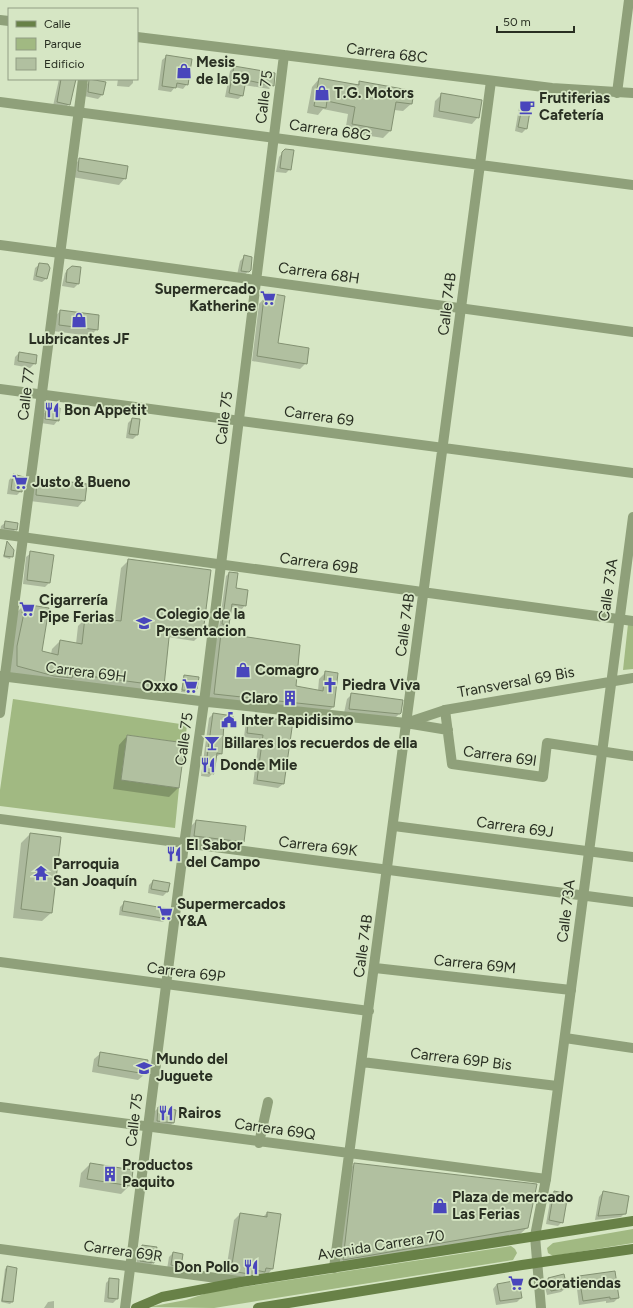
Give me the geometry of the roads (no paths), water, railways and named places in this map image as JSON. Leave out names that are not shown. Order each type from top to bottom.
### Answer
[{"type":"main road","name":"Avenida Carrera 70","points":[[136,1308],[162,1297],[241,1282],[633,1221]]},
{"type":"main road","points":[[258,1308],[290,1306],[536,1263],[633,1249]]},
{"type":"street","points":[[616,93],[629,0]]},
{"type":"street","name":"Carrera 68C","points":[[138,37],[552,88],[633,93]]},
{"type":"street","name":"Calle 75","points":[[125,1308],[129,1267],[184,844],[204,702],[284,55]]},
{"type":"street","name":"Calle 77","points":[[0,713],[2,676],[23,538],[83,80]]},
{"type":"street","name":"Calle 74B","points":[[334,1268],[492,81]]},
{"type":"street","name":"Carrera 68G","points":[[0,102],[633,185]]},
{"type":"street","name":"Carrera 68H","points":[[0,245],[633,332]]},
{"type":"street","name":"Carrera 69","points":[[0,389],[633,473]]},
{"type":"street","name":"Calle 73A","points":[[541,1308],[536,1263],[535,1236],[546,1179],[557,1086],[565,1038],[633,517]]},
{"type":"street","name":"Carrera 69B","points":[[0,534],[633,621]]},
{"type":"street","name":"Carrera 69H","points":[[2,676],[204,702],[406,723]]},
{"type":"street","name":"Transversal 69 Bis","points":[[406,723],[445,710],[633,678]]},
{"type":"street","points":[[445,710],[448,730]]},
{"type":"street","name":"Carrera 69I","points":[[406,723],[448,730],[452,764],[543,777],[547,743],[602,751]]},
{"type":"street","points":[[602,751],[633,756]]},
{"type":"street","name":"Carrera 69K","points":[[0,819],[633,902]]},
{"type":"street","name":"Carrera 69J","points":[[394,826],[633,858]]},
{"type":"street","name":"Carrera 69P","points":[[0,962],[166,985],[369,1010]]},
{"type":"street","name":"Carrera 69M","points":[[375,968],[571,990]]},
{"type":"street","points":[[565,1038],[633,1048]]},
{"type":"street","name":"Carrera 69P Bis","points":[[362,1062],[557,1086]]},
{"type":"street","points":[[259,1142],[268,1102]]},
{"type":"street","name":"Carrera 69Q","points":[[0,1107],[350,1155],[546,1179]]},
{"type":"street","name":"Carrera 69R","points":[[0,1250],[241,1282]]},
{"type":"place","name":"Mesis de la 59","points":[[184,71]]},
{"type":"place","name":"T.G. Motors","points":[[322,93]]},
{"type":"place","name":"Frutiferias Cafetería","points":[[527,107]]},
{"type":"place","name":"Supermercado Katherine","points":[[268,298]]},
{"type":"place","name":"Lubricantes JF","points":[[79,320]]},
{"type":"place","name":"Bon Appetit","points":[[52,410]]},
{"type":"place","name":"Justo & Bueno","points":[[20,482]]},
{"type":"place","name":"Cigarrería Pipe Ferias","points":[[27,609]]},
{"type":"place","name":"Colegio de la Presentacion","points":[[144,623]]},
{"type":"place","name":"Comagro","points":[[243,670]]},
{"type":"place","name":"Piedra Viva","points":[[330,685]]},
{"type":"place","name":"Oxxo","points":[[190,686]]},
{"type":"place","name":"Claro","points":[[290,698]]},
{"type":"place","name":"Inter Rapidisimo","points":[[229,720]]},
{"type":"place","name":"Billares los recuerdos de ella","points":[[212,743]]},
{"type":"place","name":"Donde Mile","points":[[208,765]]},
{"type":"place","name":"El Sabor del Campo","points":[[174,854]]},
{"type":"place","name":"Parroquia San Joaquín","points":[[41,873]]},
{"type":"place","name":"Supermercados Y&A","points":[[165,913]]},
{"type":"place","name":"Mundo del Juguete","points":[[144,1068]]},
{"type":"place","name":"Rairos","points":[[166,1113]]},
{"type":"place","name":"Productos Paquito","points":[[110,1174]]},
{"type":"place","name":"Plaza de mercado Las Ferias","points":[[440,1206]]},
{"type":"place","name":"Don Pollo","points":[[251,1267]]},
{"type":"place","name":"Cooratiendas","points":[[516,1283]]}]
